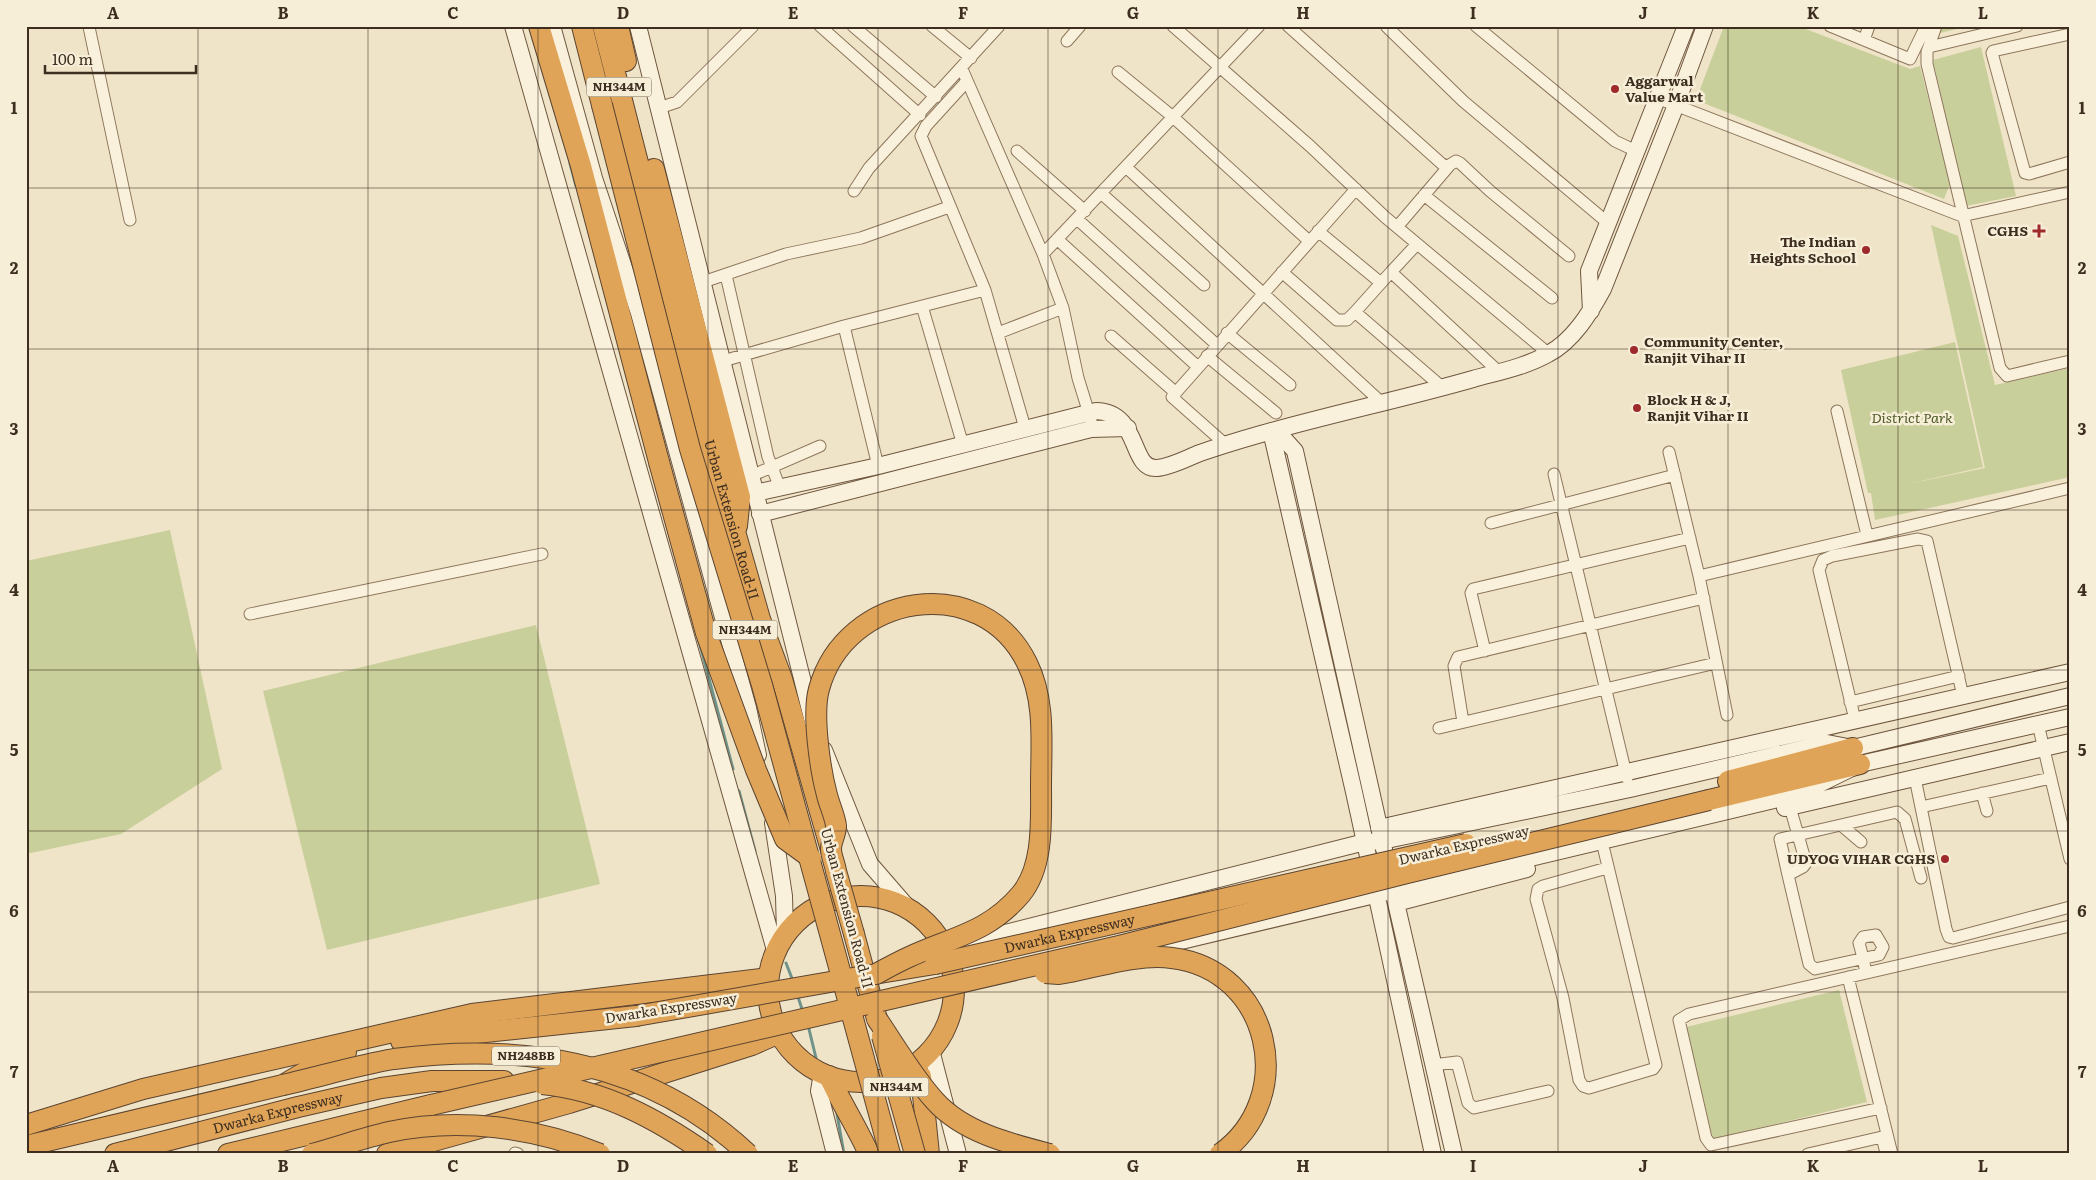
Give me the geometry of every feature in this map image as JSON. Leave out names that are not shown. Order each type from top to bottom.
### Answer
[{"type":"highway","points":[[539,26],[581,166],[706,633],[756,770],[785,839],[811,858]]},
{"type":"highway","name":"Urban Extension Road-II","points":[[582,26],[690,450],[762,685],[811,858],[890,1154]]},
{"type":"highway","name":"Urban Extension Road-II","points":[[603,26],[710,444],[760,619],[782,679],[915,1154]]},
{"type":"highway","points":[[618,26],[740,497],[736,535]]},
{"type":"highway","points":[[831,850],[836,826],[826,792],[817,730],[818,691],[827,667],[840,647],[854,632],[870,620],[906,606],[926,603],[947,605],[970,611],[993,623],[1012,641],[1026,661],[1036,684],[1040,705],[1040,830],[1035,865],[1023,892],[990,922],[960,938],[910,956],[876,974]]},
{"type":"highway","name":"Dwarka Expressway","points":[[228,1154],[1016,971],[1857,756]]},
{"type":"highway","name":"Dwarka Expressway","points":[[283,1085],[336,1054],[396,1042],[636,1016],[935,964],[1709,793]]},
{"type":"highway","points":[[858,895],[885,898],[909,909],[930,926],[945,948],[952,970],[954,994],[948,1020],[926,1056],[899,1074],[875,1081],[851,1082],[826,1075],[809,1066],[792,1051],[778,1033],[769,1006],[768,978],[780,942],[798,919],[816,906],[836,898],[858,895]]},
{"type":"highway","points":[[1016,971],[1059,974],[1150,957],[1173,958],[1212,972],[1233,986],[1257,1018],[1264,1043],[1267,1070],[1262,1096],[1248,1125],[1231,1146],[1220,1154]]},
{"type":"highway","points":[[26,1125],[143,1090],[472,1014],[768,978]]},
{"type":"highway","points":[[877,1019],[916,1078],[936,1102],[955,1118],[997,1138],[1050,1154]]},
{"type":"highway","points":[[387,1154],[569,1103],[752,1045],[778,1033]]},
{"type":"highway","name":"Dwarka Expressway","points":[[26,1146],[392,1060],[448,1054],[515,1054],[564,1061],[610,1072],[655,1088],[696,1111],[748,1154]]},
{"type":"highway","points":[[926,1056],[929,1154]]},
{"type":"highway","points":[[826,1075],[856,1123],[869,1154]]},
{"type":"highway","name":"Dwarka Expressway","points":[[115,1154],[298,1107],[381,1088],[432,1081],[504,1081],[558,1086],[642,1112],[706,1154]]},
{"type":"highway","points":[[312,1154],[390,1132],[437,1126],[525,1131],[571,1142],[600,1154]]},
{"type":"street","points":[[513,26],[756,886],[770,927],[780,942]]},
{"type":"street","points":[[552,26],[594,178],[638,313],[748,708],[775,834],[784,896],[780,942]]},
{"type":"street","points":[[638,26],[760,514],[798,657],[810,717],[870,864],[909,909]]},
{"type":"street","points":[[659,108],[677,102],[753,26]]},
{"type":"street","points":[[820,26],[920,115]]},
{"type":"street","points":[[853,26],[936,97]]},
{"type":"street","points":[[932,26],[971,58]]},
{"type":"street","points":[[854,190],[861,178],[999,26]]},
{"type":"street","points":[[1066,41],[1080,26]]},
{"type":"street","points":[[1173,26],[1221,67],[1397,227],[1549,354]]},
{"type":"street","points":[[1043,254],[1127,168],[1259,26]]},
{"type":"street","points":[[1288,26],[1435,158],[1445,166],[1449,166]]},
{"type":"street","points":[[1386,26],[1463,102],[1608,223]]},
{"type":"street","points":[[1476,26],[1615,141],[1636,151]]},
{"type":"street","points":[[1590,311],[1589,271],[1686,26]]},
{"type":"street","points":[[755,493],[878,466],[1087,412],[1109,413],[1128,428],[1141,459],[1150,467],[1164,466],[1225,444],[1443,388],[1529,363],[1549,354],[1568,339],[1590,311],[1612,269],[1705,26]]},
{"type":"street","points":[[1830,26],[1910,59],[1926,26]]},
{"type":"street","points":[[1864,40],[1869,26]]},
{"type":"street","points":[[1936,26],[1928,47],[1928,64],[1962,216],[2000,368],[2003,373],[2011,375],[2070,361]]},
{"type":"street","points":[[1928,47],[2017,26]]},
{"type":"street","points":[[89,27],[130,220]]},
{"type":"street","points":[[2070,34],[1992,52],[2024,173],[2029,174],[2070,162]]},
{"type":"street","points":[[962,68],[1043,254],[1062,308],[1087,412],[1094,428]]},
{"type":"street","points":[[1118,72],[1173,117],[1309,242]]},
{"type":"street","points":[[967,81],[926,126],[921,136],[985,290],[1026,428]]},
{"type":"street","points":[[1657,98],[1962,216],[2070,192]]},
{"type":"street","points":[[1017,151],[1217,345]]},
{"type":"street","points":[[1397,227],[1449,166],[1456,161],[1569,256]]},
{"type":"street","points":[[1127,168],[1382,403]]},
{"type":"street","points":[[1225,444],[1172,397],[1356,189]]},
{"type":"street","points":[[1102,194],[1204,285]]},
{"type":"street","points":[[1424,194],[1552,298]]},
{"type":"street","points":[[703,282],[786,254],[861,238],[950,207]]},
{"type":"street","points":[[1318,231],[1381,283]]},
{"type":"street","points":[[1057,240],[1198,367]]},
{"type":"street","points":[[1282,272],[1337,320],[1347,320],[1417,244]]},
{"type":"street","points":[[1391,272],[1498,371]]},
{"type":"street","points":[[726,275],[771,467],[780,488]]},
{"type":"street","points":[[723,361],[844,326],[985,290]]},
{"type":"street","points":[[922,306],[963,444]]},
{"type":"street","points":[[998,333],[1062,308]]},
{"type":"street","points":[[1355,312],[1443,388]]},
{"type":"street","points":[[844,326],[878,466]]},
{"type":"street","points":[[1227,333],[1290,385]]},
{"type":"street","points":[[1111,336],[1176,393]]},
{"type":"street","points":[[1207,356],[1276,413]]},
{"type":"street","points":[[1837,411],[1867,535]]},
{"type":"street","points":[[760,514],[1094,428],[1128,428]]},
{"type":"street","points":[[1271,431],[1290,444],[1295,451],[1372,788],[1380,834],[1454,1154]]},
{"type":"street","points":[[1271,431],[1354,792],[1433,1154]]},
{"type":"street","points":[[751,476],[820,446]]},
{"type":"street","points":[[1669,452],[1704,598],[1727,715]]},
{"type":"street","points":[[1554,474],[1630,789]]},
{"type":"street","points":[[1491,523],[1675,475]]},
{"type":"street","points":[[1699,576],[2070,488]]},
{"type":"street","points":[[1485,651],[1470,593],[1473,589],[1690,538]]},
{"type":"street","points":[[1855,720],[1819,570],[1823,560],[1832,556],[1918,539],[1927,541],[1963,696]]},
{"type":"street","points":[[250,614],[542,554]]},
{"type":"street","points":[[1463,722],[1455,661],[1461,656],[1704,598]]},
{"type":"street","points":[[1439,728],[1716,663]]},
{"type":"street","points":[[945,948],[1365,842],[1380,834],[1625,771],[2070,672]]},
{"type":"street","points":[[1850,702],[1959,676]]},
{"type":"street","points":[[1395,896],[1799,794],[1857,756],[2070,696]]},
{"type":"street","points":[[1380,834],[1630,789],[1827,743],[1857,756],[2070,717]]},
{"type":"street","points":[[2038,724],[2070,859]]},
{"type":"street","points":[[954,994],[1375,895],[1395,896],[1604,850],[2070,742]]},
{"type":"street","points":[[1915,778],[1949,937],[1953,938],[2070,907]]},
{"type":"street","points":[[1920,807],[2050,778]]},
{"type":"street","points":[[1354,792],[1372,788]]},
{"type":"street","points":[[1982,793],[1987,811]]},
{"type":"street","points":[[1788,875],[1803,867],[1806,863],[1790,807]]},
{"type":"street","points":[[1866,973],[1863,959],[1811,968],[1780,839],[1897,812],[1905,819],[1921,878]]},
{"type":"street","points":[[1841,825],[1861,842]]},
{"type":"street","points":[[1604,850],[1656,1065],[1653,1069],[1585,1088],[1579,1080],[1562,998],[1536,899],[1538,889],[1543,886],[1607,868]]},
{"type":"street","points":[[1881,1108],[1714,1146],[1708,1143],[1706,1138],[1679,1023],[1684,1016],[2070,926]]},
{"type":"street","points":[[1848,977],[1892,1154]]},
{"type":"street","points":[[926,1056],[958,1154]]},
{"type":"street","points":[[1433,1065],[1457,1062],[1468,1103],[1474,1108],[1548,1091]]},
{"type":"street","points":[[826,1075],[819,1091],[835,1154]]},
{"type":"street","points":[[1808,1154],[1882,1137],[1886,1154]]},
{"type":"green space","points":[[1724,26],[1798,26],[1910,69],[1920,66],[1950,184],[1944,199],[1696,100]]},
{"type":"green space","points":[[1942,26],[1970,26],[1940,33]]},
{"type":"green space","points":[[1981,47],[2016,196],[1966,206],[1933,60]]},
{"type":"green space","name":"District Park","points":[[1931,225],[1958,236],[1995,385],[2070,368],[2070,477],[1875,520],[1871,493],[1868,493],[1841,370],[1955,342],[1983,467],[1908,484],[1985,468]]},
{"type":"green space","points":[[170,530],[222,769],[121,834],[26,854],[26,561]]},
{"type":"green space","points":[[536,625],[600,884],[327,950],[263,691]]},
{"type":"green space","points":[[1839,990],[1867,1102],[1713,1139],[1686,1027]]},
{"type":"waterway","points":[[570,163],[576,186]]},
{"type":"waterway","points":[[699,641],[733,769]]},
{"type":"waterway","points":[[739,791],[755,851]]},
{"type":"waterway","points":[[786,963],[793,981]]},
{"type":"waterway","points":[[797,994],[803,1012]]},
{"type":"waterway","points":[[808,1025],[816,1058]]},
{"type":"waterway","points":[[837,1114],[844,1154]]},
{"type":"place","name":"Aggarwal Value Mart","points":[[1615,89]]},
{"type":"place","name":"CGHS","points":[[2039,231]]},
{"type":"place","name":"The Indian Heights School","points":[[1866,250]]},
{"type":"place","name":"Community Center, Ranjit Vihar II","points":[[1634,350]]},
{"type":"place","name":"Block H & J, Ranjit Vihar II","points":[[1637,408]]},
{"type":"place","name":"UDYOG VIHAR CGHS","points":[[1945,859]]}]
